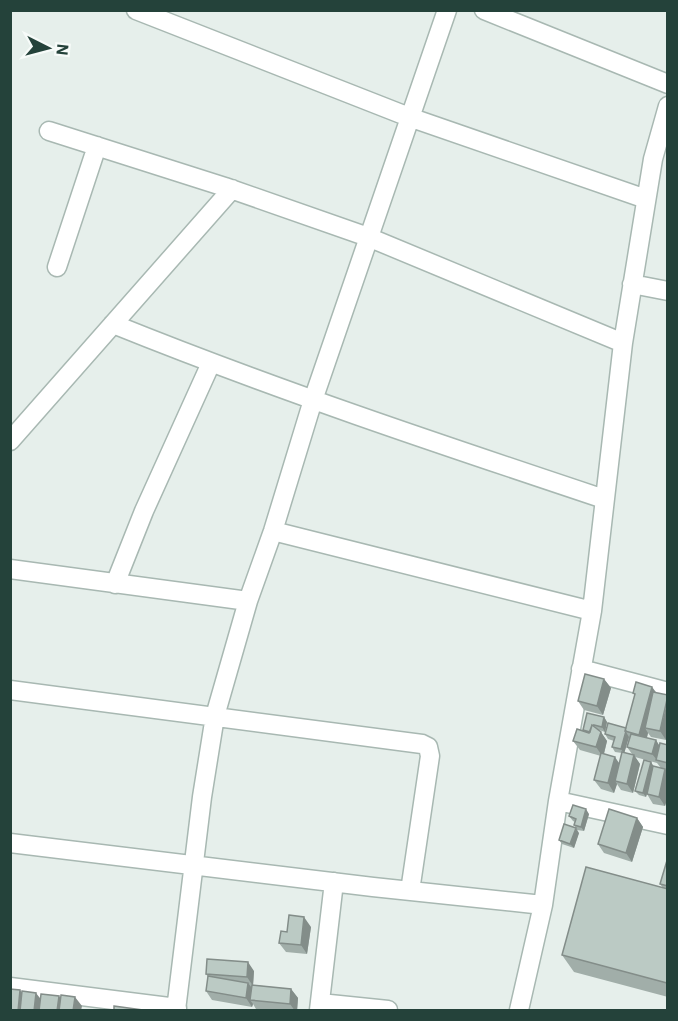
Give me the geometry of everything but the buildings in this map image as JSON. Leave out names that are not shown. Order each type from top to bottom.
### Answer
[{"type":"street","points":[[136,10],[409,117],[646,198]]},
{"type":"street","points":[[10,987],[176,1009],[202,798],[215,716],[248,601],[273,531],[313,400],[447,10]]},
{"type":"street","points":[[484,10],[668,84]]},
{"type":"street","points":[[519,1011],[543,905],[558,801],[592,611],[632,284],[646,198],[660,161],[668,106]]},
{"type":"street","points":[[49,131],[232,189],[369,237],[623,344]]},
{"type":"street","points":[[57,267],[97,146]]},
{"type":"street","points":[[10,441],[17,424],[113,324],[232,189]]},
{"type":"street","points":[[632,284],[668,291]]},
{"type":"street","points":[[113,324],[313,400],[604,499]]},
{"type":"street","points":[[115,585],[144,511],[211,363]]},
{"type":"street","points":[[273,531],[592,611]]},
{"type":"street","points":[[10,569],[115,585],[248,601]]},
{"type":"street","points":[[581,669],[668,692]]},
{"type":"street","points":[[10,690],[422,744],[428,747],[430,756],[410,891]]},
{"type":"street","points":[[558,801],[668,825]]},
{"type":"street","points":[[10,843],[543,905]]},
{"type":"street","points":[[334,882],[319,1007],[388,1011]]}]
